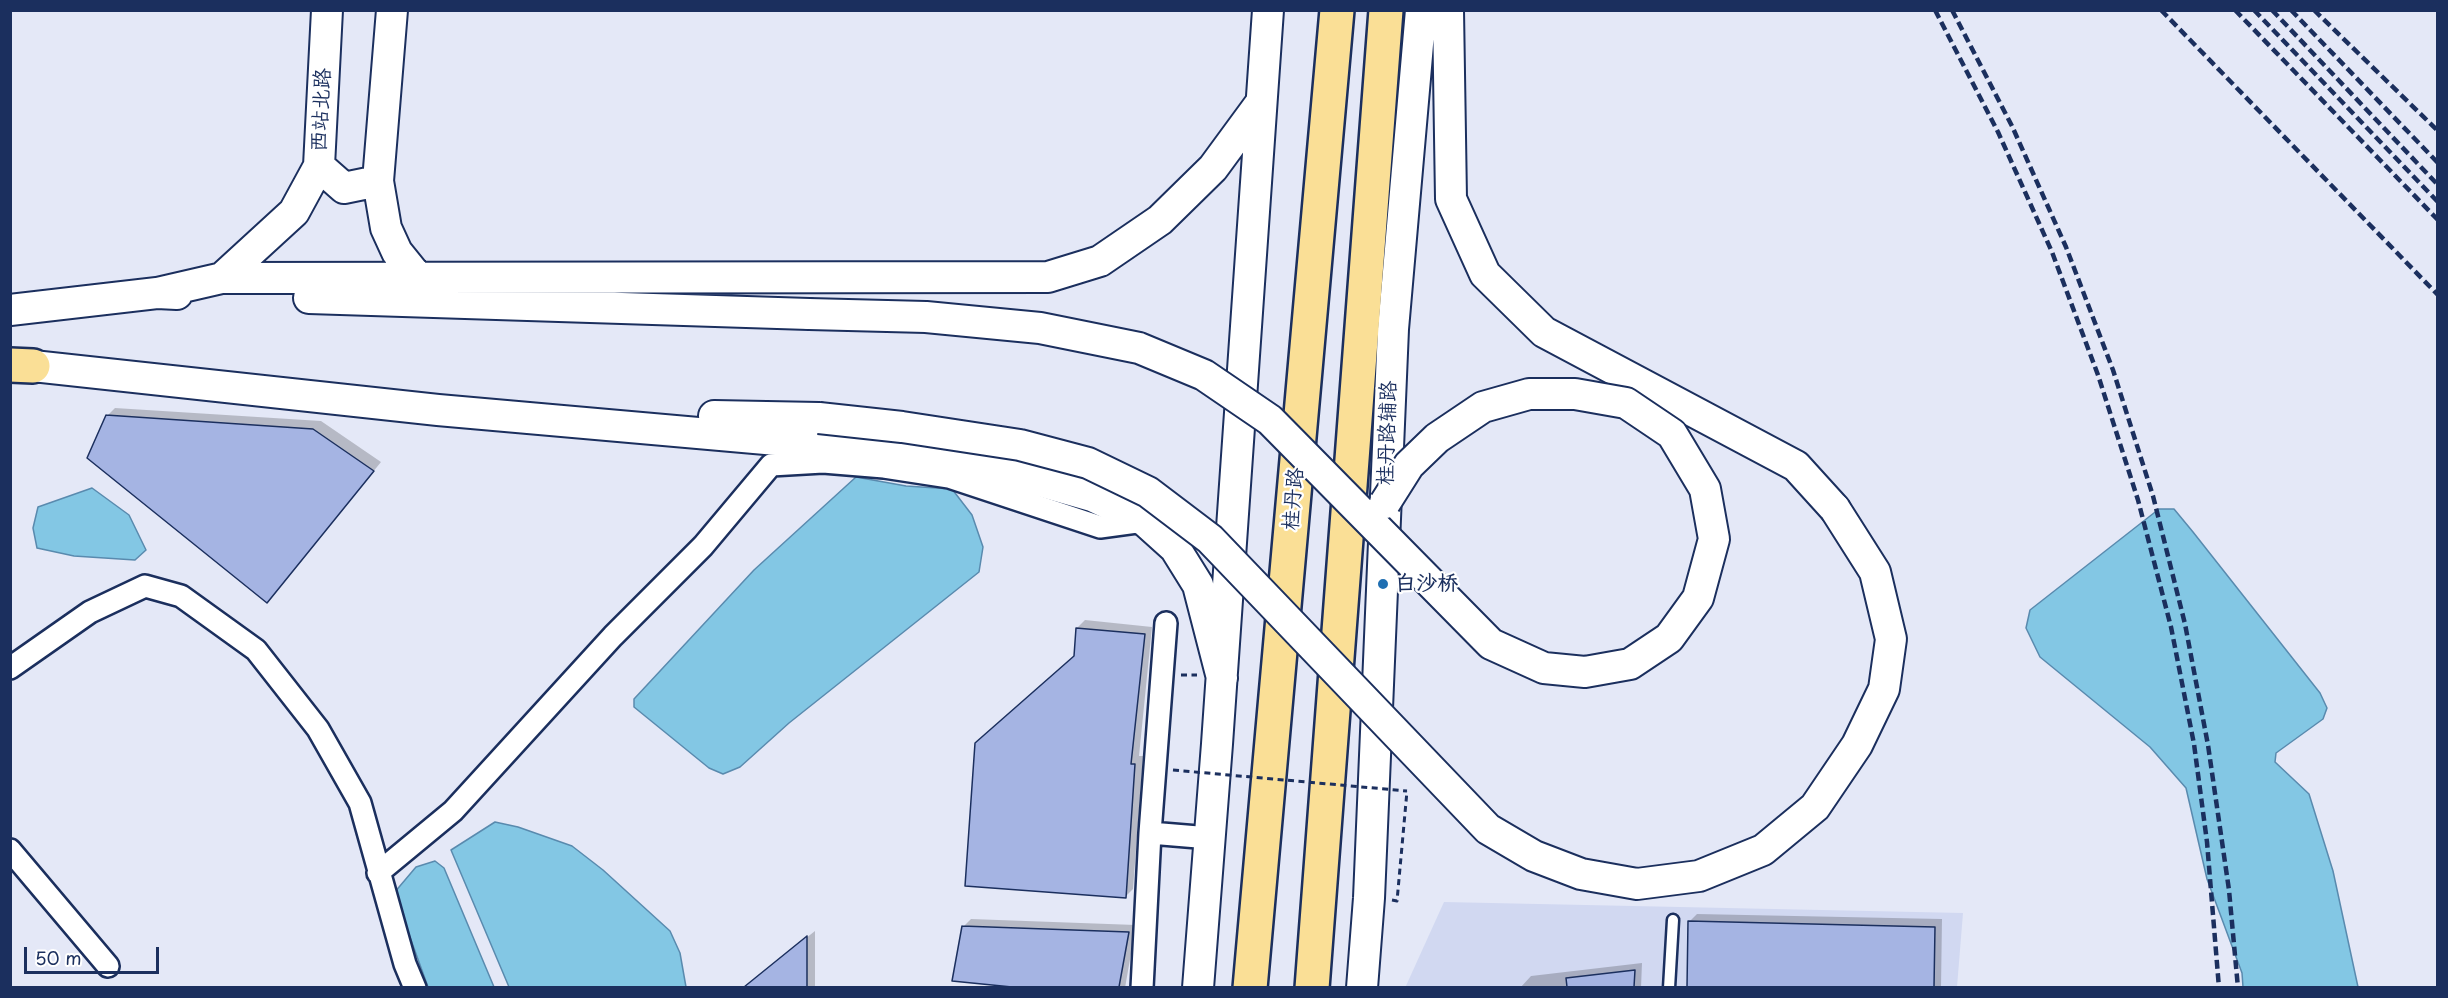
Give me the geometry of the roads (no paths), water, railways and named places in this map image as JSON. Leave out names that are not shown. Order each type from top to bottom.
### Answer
[{"type":"highway","name":"桂丹路","points":[[1250,987],[1337,10]]},
{"type":"highway","points":[[1312,987],[1386,10]]},
{"type":"street","name":"西站北路","points":[[222,278],[294,212],[319,166],[327,10]]},
{"type":"street","points":[[392,10],[378,181],[386,228],[397,252],[418,278]]},
{"type":"street","points":[[1198,987],[1222,678],[1268,10]]},
{"type":"street","name":"桂丹路辅路","points":[[1362,987],[1371,856],[1393,329],[1421,10]]},
{"type":"street","points":[[438,410],[819,418],[902,427],[1020,445],[1088,463],[1148,492],[1210,539],[1488,829],[1534,856],[1571,871],[1637,884],[1699,876],[1763,850],[1815,807],[1857,745],[1884,689],[1891,639],[1875,572],[1836,509],[1796,466],[1544,332],[1485,274],[1451,200],[1448,10]]},
{"type":"street","points":[[10,310],[157,293],[222,278],[1048,277],[1100,261],[1160,220],[1213,168],[1260,104]]},
{"type":"street","points":[[319,166],[344,188],[378,181]]},
{"type":"street","points":[[157,293],[926,317],[1040,328],[1139,348],[1204,375],[1270,420],[1491,644],[1544,668],[1585,672],[1629,664],[1669,639],[1698,598],[1714,539],[1705,489],[1672,434],[1626,403],[1575,393],[1529,394],[1483,407],[1437,438],[1409,465],[1385,503]]},
{"type":"street","points":[[22,366],[438,410],[856,447],[984,465],[1092,496],[1145,521],[1175,548],[1198,585],[1222,678]]},
{"type":"street","points":[[378,873],[453,811],[612,636],[703,546],[771,465],[823,462],[884,467],[949,477],[1100,527],[1145,521]]},
{"type":"street","points":[[10,668],[90,612],[145,585],[181,596],[256,650],[318,729],[360,803],[378,873],[415,987]]},
{"type":"street","points":[[1142,987],[1150,833],[1166,623]]},
{"type":"street","points":[[1150,833],[1210,838]]},
{"type":"street","points":[[10,850],[108,966]]},
{"type":"lane","points":[[1669,987],[1673,920]]},
{"type":"water","points":[[856,477],[906,486],[952,489],[972,515],[983,547],[979,572],[789,723],[740,767],[723,774],[709,768],[634,707],[634,699],[754,570]]},
{"type":"water","points":[[92,488],[129,515],[146,550],[135,560],[74,556],[37,548],[33,528],[38,507]]},
{"type":"water","points":[[2159,509],[2174,509],[2320,693],[2327,708],[2323,719],[2276,753],[2275,762],[2309,794],[2333,871],[2358,987],[2243,987],[2242,973],[2207,879],[2186,788],[2150,747],[2040,657],[2026,628],[2030,610]]},
{"type":"water","points":[[495,822],[518,827],[572,846],[603,870],[670,931],[680,953],[686,987],[509,987],[451,850]]},
{"type":"water","points":[[435,861],[444,868],[494,987],[428,987],[394,893],[416,867]]},
{"type":"railway","points":[[1935,10],[1998,132],[2052,252],[2098,375],[2138,500],[2171,627],[2194,744],[2207,842],[2219,988]]},
{"type":"railway","points":[[1952,10],[2012,126],[2066,247],[2113,370],[2153,496],[2185,624],[2208,745],[2229,890],[2238,988]]},
{"type":"railway","points":[[2161,10],[2438,295]]},
{"type":"railway","points":[[2235,10],[2438,220]]},
{"type":"railway","points":[[2254,10],[2438,202]]},
{"type":"railway","points":[[2272,10],[2438,185]]},
{"type":"railway","points":[[2291,10],[2438,163]]},
{"type":"railway","points":[[2314,10],[2438,131]]},
{"type":"place","name":"白沙桥","points":[[1383,584]]}]
